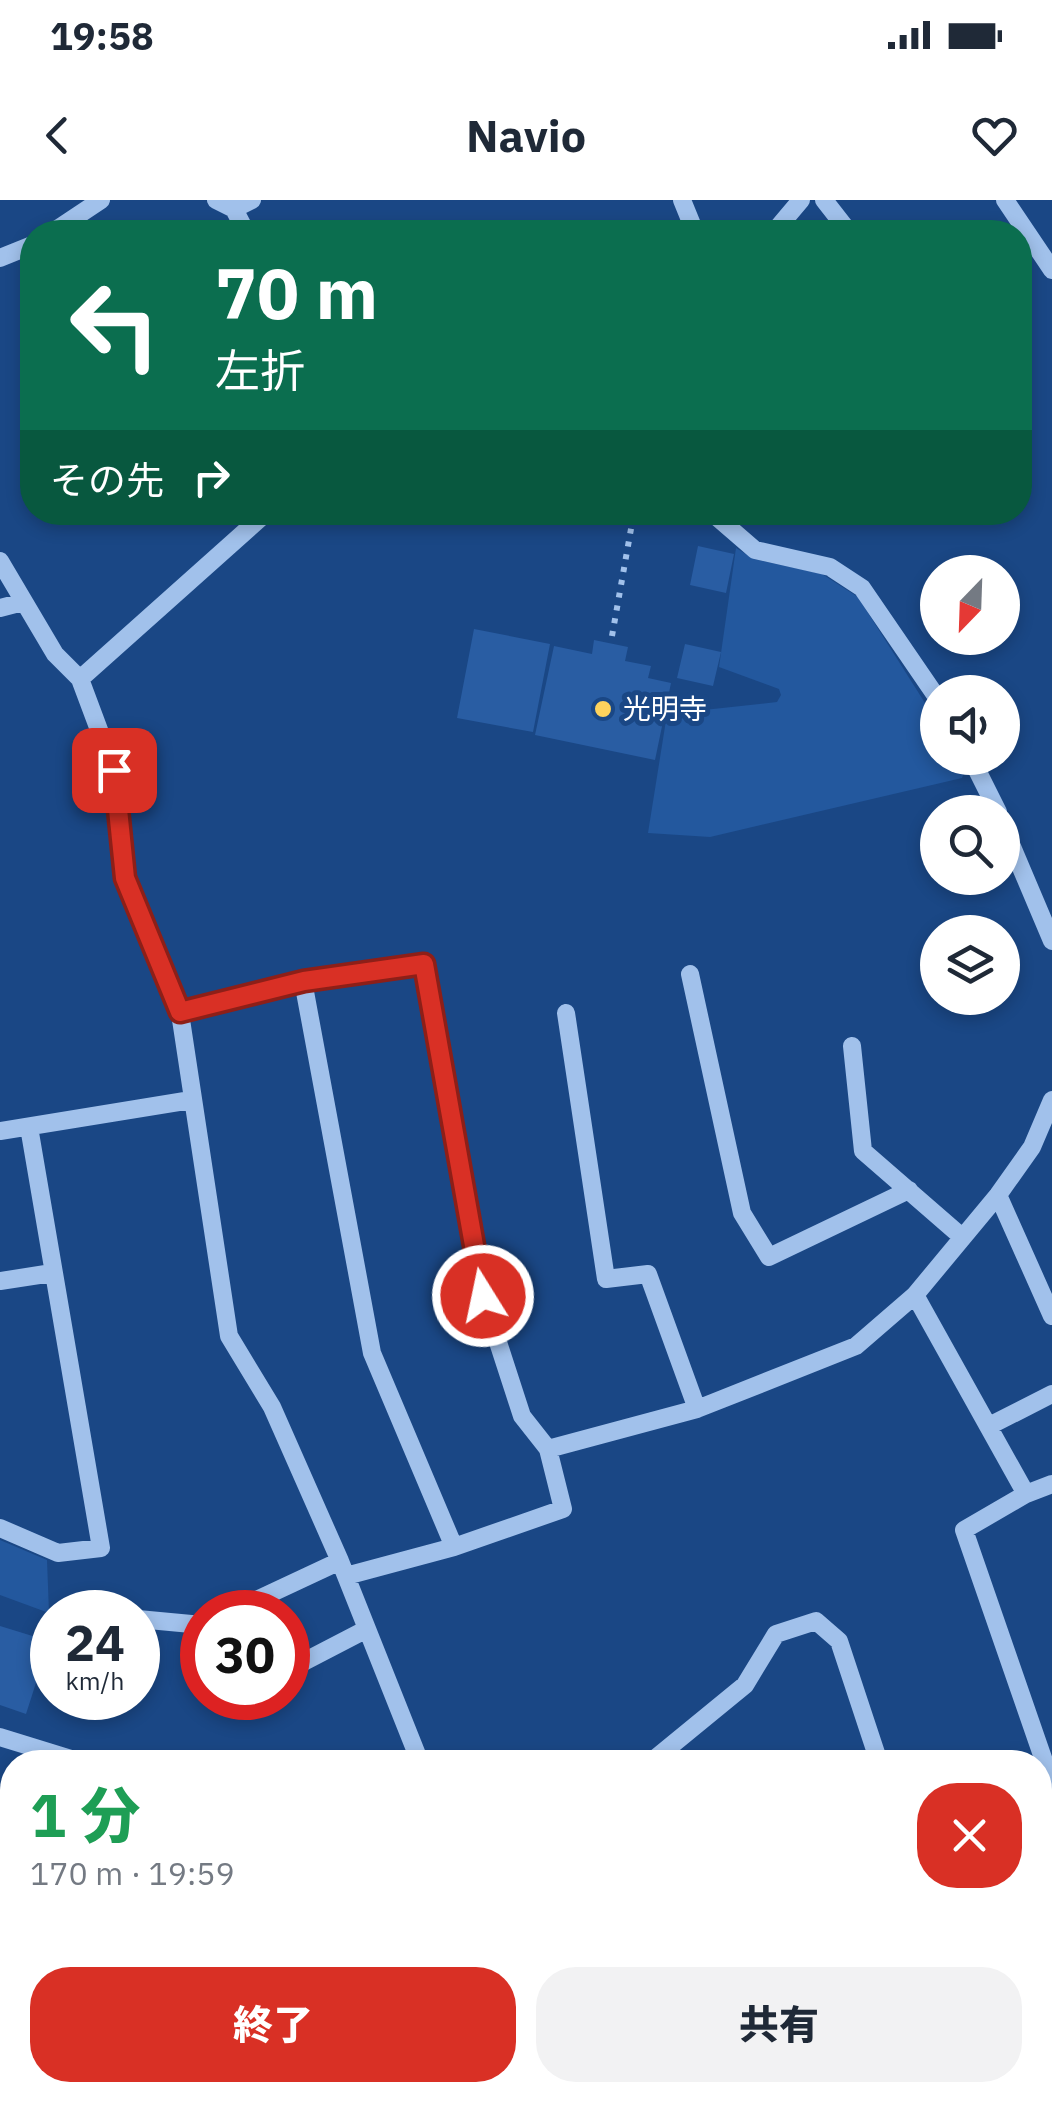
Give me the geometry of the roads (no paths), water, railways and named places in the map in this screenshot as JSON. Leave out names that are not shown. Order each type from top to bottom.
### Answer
[{"type":"street","points":[[72,220],[101,200]]},
{"type":"street","points":[[216,200],[234,209],[240,220]]},
{"type":"street","points":[[234,209],[252,200]]},
{"type":"street","points":[[784,220],[801,200]]},
{"type":"street","points":[[824,200],[840,220]]},
{"type":"street","points":[[1032,240],[1052,270]]},
{"type":"street","points":[[80,679],[252,525]]},
{"type":"street","points":[[726,525],[755,550],[830,567],[862,588],[922,675]]},
{"type":"street","points":[[0,562],[55,654],[80,679],[114,770],[125,878],[180,1012],[229,1336],[272,1407],[343,1569],[415,1750]]},
{"type":"street","points":[[0,608],[23,602]]},
{"type":"street","points":[[1020,866],[1052,941]]},
{"type":"street","points":[[180,1012],[304,981],[424,964],[483,1296],[522,1416],[548,1448],[563,1510],[454,1546],[343,1569],[288,1590]]},
{"type":"street","points":[[690,974],[742,1212],[770,1258],[908,1190]]},
{"type":"street","points":[[304,981],[372,1353],[454,1546]]},
{"type":"street","points":[[566,1013],[606,1278],[648,1274],[697,1408]]},
{"type":"street","points":[[852,1046],[863,1151],[962,1236]]},
{"type":"street","points":[[0,1131],[191,1100]]},
{"type":"street","points":[[548,1448],[697,1408],[856,1346],[915,1295],[998,1194],[1032,1146],[1052,1100]]},
{"type":"street","points":[[0,1528],[58,1553],[100,1548],[29,1126]]},
{"type":"street","points":[[998,1194],[1052,1316]]},
{"type":"street","points":[[0,1281],[52,1273]]},
{"type":"street","points":[[915,1295],[1026,1494]]},
{"type":"street","points":[[989,1426],[1052,1394]]},
{"type":"street","points":[[1040,1750],[964,1530],[1026,1494],[1052,1484]]},
{"type":"street","points":[[666,1750],[745,1684],[776,1634],[816,1620],[839,1641],[876,1750]]},
{"type":"street","points":[[310,1659],[367,1629]]},
{"type":"street","points":[[0,1737],[42,1750]]},
{"type":"place","name":"光明寺","points":[[603,709]]}]
